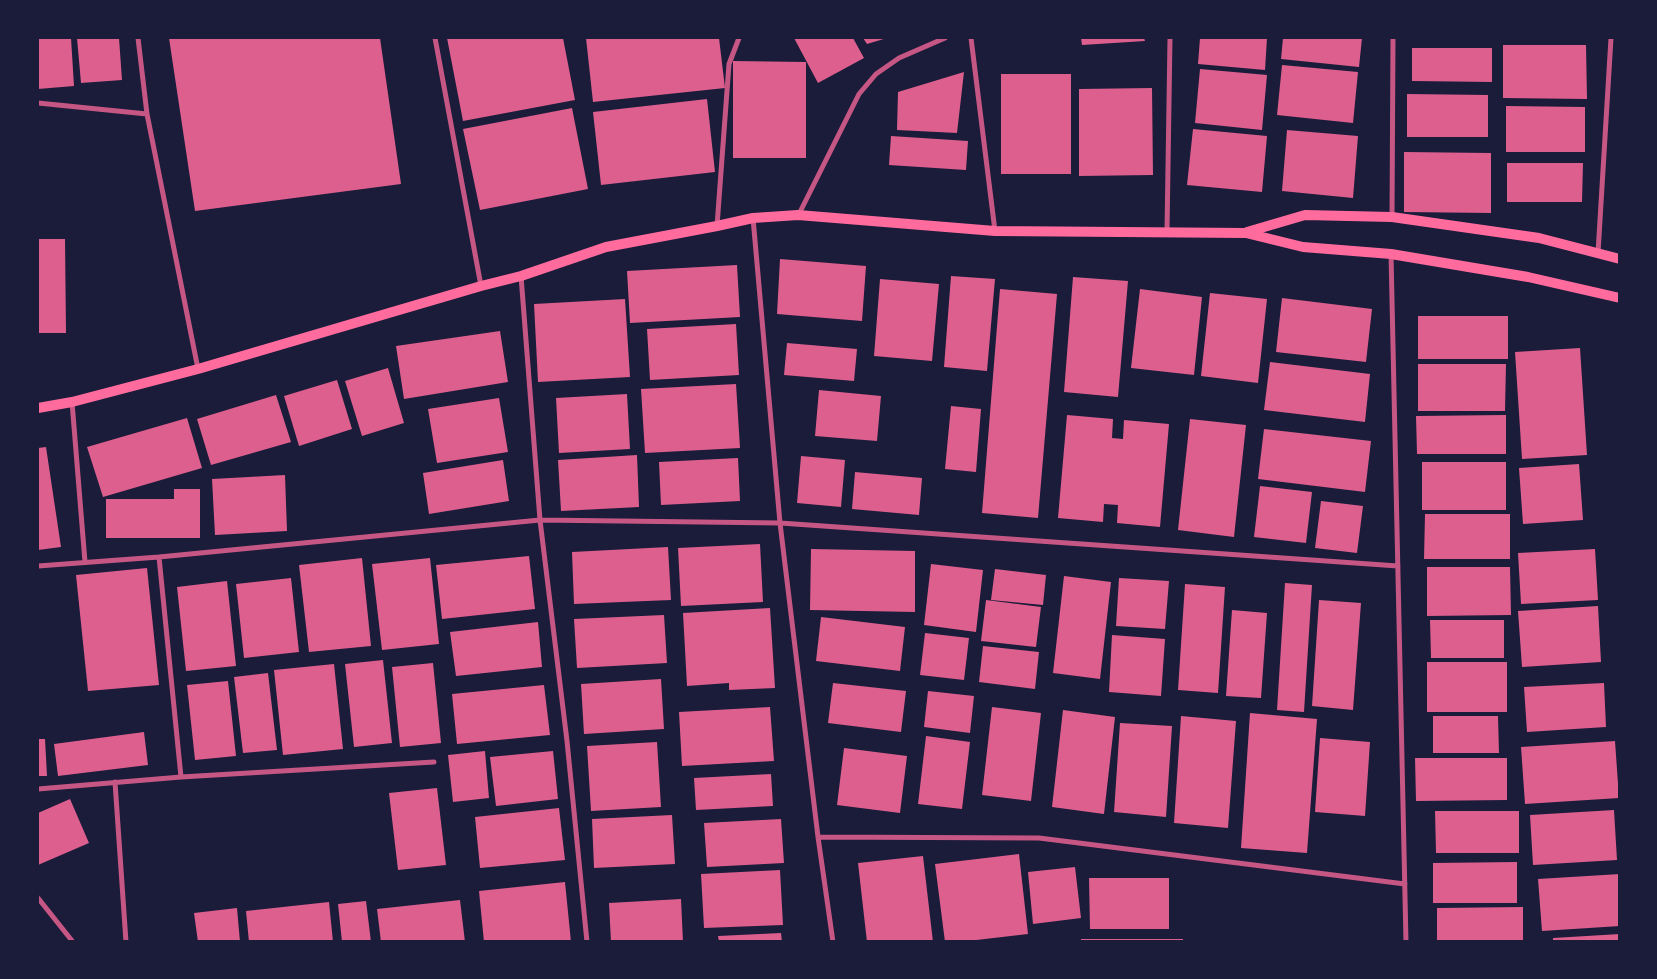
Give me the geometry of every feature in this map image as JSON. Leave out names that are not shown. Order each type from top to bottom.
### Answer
[{"type":"main road","points":[[38,408],[72,402],[198,369],[521,276],[606,247],[753,218],[798,215],[995,231],[1246,233],[1303,247],[1391,254],[1528,277],[1620,298]]},
{"type":"main road","points":[[1246,233],[1305,216],[1392,217],[1539,238],[1620,259]]},
{"type":"street","points":[[138,38],[147,114],[198,369]]},
{"type":"street","points":[[435,38],[481,286]]},
{"type":"street","points":[[717,226],[728,64],[740,38]]},
{"type":"street","points":[[798,215],[859,94],[876,74],[899,58],[945,38]]},
{"type":"street","points":[[971,38],[995,231]]},
{"type":"street","points":[[1168,231],[1170,38]]},
{"type":"street","points":[[1392,217],[1393,38]]},
{"type":"street","points":[[1598,253],[1611,38]]},
{"type":"street","points":[[38,102],[147,114]]},
{"type":"street","points":[[753,218],[780,522],[818,837],[833,942]]},
{"type":"street","points":[[1391,254],[1406,942]]},
{"type":"street","points":[[521,276],[540,520],[567,741],[587,942]]},
{"type":"street","points":[[72,402],[85,562]]},
{"type":"street","points":[[38,566],[159,557],[540,520],[780,522],[1398,566]]},
{"type":"street","points":[[159,557],[181,777]]},
{"type":"street","points":[[38,789],[181,777],[434,762]]},
{"type":"street","points":[[115,782],[126,942]]},
{"type":"street","points":[[818,837],[1039,838],[1405,884]]},
{"type":"street","points":[[38,898],[73,942]]},
{"type":"building","points":[[38,38],[71,38],[74,86],[38,89]]},
{"type":"building","points":[[77,38],[119,38],[122,80],[81,83]]},
{"type":"building","points":[[169,38],[380,38],[401,184],[195,211]]},
{"type":"building","points":[[447,38],[563,38],[575,100],[463,121]]},
{"type":"building","points":[[586,38],[719,38],[725,88],[593,102]]},
{"type":"building","points":[[794,38],[853,38],[864,58],[818,83]]},
{"type":"building","points":[[863,38],[887,38],[867,44]]},
{"type":"building","points":[[1081,38],[1144,38],[1145,41],[1082,45]]},
{"type":"building","points":[[1200,38],[1267,38],[1265,70],[1198,64]]},
{"type":"building","points":[[1283,38],[1362,38],[1359,67],[1281,59]]},
{"type":"building","points":[[1503,45],[1586,45],[1587,99],[1503,98]]},
{"type":"building","points":[[1412,48],[1492,48],[1492,82],[1412,81]]},
{"type":"building","points":[[733,61],[806,62],[806,158],[733,158]]},
{"type":"building","points":[[1282,65],[1358,72],[1353,123],[1277,115]]},
{"type":"building","points":[[1200,69],[1267,75],[1262,130],[1195,123]]},
{"type":"building","points":[[964,72],[957,133],[897,130],[898,92]]},
{"type":"building","points":[[1001,74],[1071,74],[1071,174],[1001,174]]},
{"type":"building","points":[[1152,88],[1153,175],[1079,176],[1079,89]]},
{"type":"building","points":[[1407,94],[1488,95],[1488,137],[1407,137]]},
{"type":"building","points":[[707,99],[715,172],[601,185],[593,112]]},
{"type":"building","points":[[1506,106],[1585,107],[1585,152],[1506,152]]},
{"type":"building","points":[[572,108],[588,189],[480,210],[463,129]]},
{"type":"building","points":[[1193,129],[1267,136],[1262,192],[1187,185]]},
{"type":"building","points":[[1287,130],[1358,136],[1353,198],[1282,191]]},
{"type":"building","points":[[891,136],[968,141],[966,170],[889,165]]},
{"type":"building","points":[[1404,152],[1491,153],[1491,213],[1404,212]]},
{"type":"building","points":[[1507,163],[1583,163],[1582,202],[1507,202]]},
{"type":"building","points":[[38,239],[65,239],[66,333],[38,333]]},
{"type":"building","points":[[780,259],[866,266],[862,321],[777,314]]},
{"type":"building","points":[[737,265],[740,317],[630,323],[627,271]]},
{"type":"building","points":[[951,276],[995,279],[987,371],[944,367]]},
{"type":"building","points":[[1073,277],[1128,281],[1118,397],[1064,392]]},
{"type":"building","points":[[880,279],[939,284],[932,361],[874,356]]},
{"type":"building","points":[[1000,289],[1057,294],[1038,518],[982,513]]},
{"type":"building","points":[[1140,289],[1202,297],[1194,375],[1131,368]]},
{"type":"building","points":[[1210,293],[1267,299],[1258,383],[1201,376]]},
{"type":"building","points":[[1282,298],[1372,309],[1366,362],[1276,352]]},
{"type":"building","points":[[625,299],[630,377],[538,382],[534,304]]},
{"type":"building","points":[[1418,316],[1508,316],[1508,359],[1418,359]]},
{"type":"building","points":[[736,324],[739,375],[650,380],[647,329]]},
{"type":"building","points":[[500,331],[508,382],[404,399],[396,346]]},
{"type":"building","points":[[787,343],[857,349],[854,381],[784,375]]},
{"type":"building","points":[[1580,348],[1587,455],[1522,459],[1515,352]]},
{"type":"building","points":[[1270,362],[1370,374],[1365,422],[1264,410]]},
{"type":"building","points":[[1418,364],[1506,364],[1505,411],[1418,411]]},
{"type":"building","points":[[388,368],[404,423],[362,436],[345,381]]},
{"type":"building","points":[[337,380],[352,429],[299,446],[284,396]]},
{"type":"building","points":[[736,384],[740,448],[645,453],[641,389]]},
{"type":"building","points":[[819,390],[881,396],[877,441],[815,436]]},
{"type":"building","points":[[627,394],[630,449],[559,453],[556,398]]},
{"type":"building","points":[[276,395],[291,442],[211,465],[197,419]]},
{"type":"building","points":[[499,398],[508,452],[437,463],[428,409]]},
{"type":"building","points":[[951,406],[981,409],[976,472],[945,469]]},
{"type":"building","points":[[1067,415],[1113,419],[1112,438],[1123,439],[1124,420],[1169,424],[1160,527],[1117,523],[1118,505],[1104,504],[1103,522],[1058,518]]},
{"type":"building","points":[[1506,415],[1506,454],[1417,454],[1416,416]]},
{"type":"building","points":[[187,418],[202,468],[103,497],[87,447]]},
{"type":"building","points":[[1190,419],[1246,425],[1234,537],[1178,530]]},
{"type":"building","points":[[1264,429],[1371,441],[1365,492],[1258,479]]},
{"type":"building","points":[[46,447],[61,547],[38,550],[38,448]]},
{"type":"building","points":[[637,455],[639,507],[561,511],[558,460]]},
{"type":"building","points":[[801,456],[845,460],[841,507],[797,503]]},
{"type":"building","points":[[738,458],[740,501],[661,505],[659,462]]},
{"type":"building","points":[[503,460],[509,501],[429,514],[423,473]]},
{"type":"building","points":[[1422,462],[1506,462],[1506,510],[1422,510]]},
{"type":"building","points":[[1579,464],[1583,520],[1523,524],[1519,468]]},
{"type":"building","points":[[855,472],[922,478],[919,515],[852,509]]},
{"type":"building","points":[[285,475],[287,531],[215,535],[212,479]]},
{"type":"building","points":[[1260,486],[1312,492],[1306,543],[1254,537]]},
{"type":"building","points":[[174,489],[200,489],[200,538],[106,538],[106,499],[174,499]]},
{"type":"building","points":[[1321,501],[1363,506],[1357,553],[1315,548]]},
{"type":"building","points":[[1425,514],[1510,514],[1510,559],[1424,559]]},
{"type":"building","points":[[760,544],[763,602],[681,606],[678,548]]},
{"type":"building","points":[[668,547],[671,600],[574,604],[572,552]]},
{"type":"building","points":[[811,549],[915,551],[915,612],[810,610]]},
{"type":"building","points":[[1595,549],[1598,600],[1521,604],[1518,553]]},
{"type":"building","points":[[529,556],[535,609],[442,619],[436,565]]},
{"type":"building","points":[[362,558],[371,646],[309,652],[299,565]]},
{"type":"building","points":[[430,558],[439,644],[382,650],[372,564]]},
{"type":"building","points":[[931,564],[983,570],[976,632],[924,625]]},
{"type":"building","points":[[1427,567],[1510,567],[1511,615],[1427,616]]},
{"type":"building","points":[[147,568],[159,685],[88,691],[76,575]]},
{"type":"building","points":[[995,569],[1046,575],[1043,605],[991,600]]},
{"type":"building","points":[[1064,576],[1111,582],[1100,679],[1053,673]]},
{"type":"building","points":[[291,578],[299,652],[244,658],[236,584]]},
{"type":"building","points":[[1119,578],[1169,581],[1165,629],[1116,626]]},
{"type":"building","points":[[227,581],[236,666],[186,671],[177,587]]},
{"type":"building","points":[[1285,583],[1312,585],[1304,712],[1277,710]]},
{"type":"building","points":[[1185,584],[1225,587],[1218,693],[1178,690]]},
{"type":"building","points":[[986,600],[1041,607],[1036,647],[981,641]]},
{"type":"building","points":[[1319,600],[1361,603],[1353,710],[1312,706]]},
{"type":"building","points":[[1598,606],[1601,662],[1522,667],[1518,611]]},
{"type":"building","points":[[770,608],[775,688],[729,690],[729,683],[687,686],[683,613]]},
{"type":"building","points":[[1232,610],[1267,613],[1261,698],[1226,696]]},
{"type":"building","points":[[664,615],[667,663],[577,668],[574,619]]},
{"type":"building","points":[[821,617],[905,627],[900,671],[816,661]]},
{"type":"building","points":[[1430,620],[1504,620],[1504,658],[1431,658]]},
{"type":"building","points":[[538,622],[542,667],[456,676],[450,632]]},
{"type":"building","points":[[925,633],[969,638],[964,680],[920,675]]},
{"type":"building","points":[[1112,635],[1165,639],[1161,696],[1109,692]]},
{"type":"building","points":[[983,646],[1039,652],[1035,689],[979,682]]},
{"type":"building","points":[[383,660],[392,743],[354,747],[345,664]]},
{"type":"building","points":[[1427,662],[1507,662],[1507,712],[1427,712]]},
{"type":"building","points":[[433,663],[441,743],[400,747],[392,667]]},
{"type":"building","points":[[334,664],[343,749],[283,755],[274,670]]},
{"type":"building","points":[[268,673],[277,750],[243,753],[234,677]]},
{"type":"building","points":[[661,679],[664,729],[584,734],[581,684]]},
{"type":"building","points":[[228,681],[236,756],[195,760],[187,685]]},
{"type":"building","points":[[833,683],[906,691],[901,732],[828,723]]},
{"type":"building","points":[[1604,683],[1606,727],[1527,732],[1524,687]]},
{"type":"building","points":[[544,685],[550,735],[457,744],[452,694]]},
{"type":"building","points":[[928,691],[974,696],[970,733],[924,727]]},
{"type":"building","points":[[770,707],[774,761],[682,766],[679,712]]},
{"type":"building","points":[[992,707],[1041,713],[1031,801],[982,795]]},
{"type":"building","points":[[1063,710],[1115,717],[1104,814],[1052,807]]},
{"type":"building","points":[[1250,713],[1317,719],[1307,853],[1241,848]]},
{"type":"building","points":[[1181,716],[1236,721],[1228,828],[1174,823]]},
{"type":"building","points":[[1433,716],[1498,716],[1499,753],[1433,753]]},
{"type":"building","points":[[1120,723],[1172,726],[1166,817],[1114,812]]},
{"type":"building","points":[[144,732],[148,765],[58,776],[54,744]]},
{"type":"building","points":[[926,736],[970,742],[962,809],[918,804]]},
{"type":"building","points":[[1320,738],[1370,742],[1365,816],[1315,812]]},
{"type":"building","points":[[38,739],[45,739],[47,776],[38,776]]},
{"type":"building","points":[[1615,741],[1619,798],[1525,804],[1521,747]]},
{"type":"building","points":[[657,742],[661,807],[591,811],[587,746]]},
{"type":"building","points":[[844,748],[907,756],[900,813],[837,805]]},
{"type":"building","points":[[485,751],[489,798],[453,802],[448,755]]},
{"type":"building","points":[[553,751],[558,799],[496,806],[490,757]]},
{"type":"building","points":[[1415,758],[1507,758],[1507,800],[1416,801]]},
{"type":"building","points":[[771,774],[773,806],[696,810],[694,778]]},
{"type":"building","points":[[437,788],[446,865],[398,870],[389,793]]},
{"type":"building","points":[[70,799],[89,843],[38,865],[38,813]]},
{"type":"building","points":[[559,808],[565,860],[480,868],[475,817]]},
{"type":"building","points":[[1614,810],[1617,860],[1533,865],[1530,815]]},
{"type":"building","points":[[1435,811],[1519,811],[1519,853],[1436,853]]},
{"type":"building","points":[[672,815],[675,864],[594,868],[592,819]]},
{"type":"building","points":[[781,819],[784,863],[707,867],[704,823]]},
{"type":"building","points":[[1019,854],[1028,934],[945,942],[935,864]]},
{"type":"building","points":[[923,856],[933,942],[867,942],[858,863]]},
{"type":"building","points":[[1517,862],[1517,903],[1433,903],[1433,863]]},
{"type":"building","points":[[1075,867],[1081,918],[1033,924],[1028,872]]},
{"type":"building","points":[[780,870],[783,925],[704,928],[701,874]]},
{"type":"building","points":[[1620,874],[1620,926],[1542,931],[1538,879]]},
{"type":"building","points":[[1089,878],[1169,878],[1169,929],[1090,929]]},
{"type":"building","points":[[565,882],[571,942],[484,942],[479,891]]},
{"type":"building","points":[[681,899],[683,942],[611,942],[609,903]]},
{"type":"building","points":[[460,900],[465,942],[381,942],[377,909]]},
{"type":"building","points":[[366,901],[371,942],[342,942],[338,904]]},
{"type":"building","points":[[329,902],[333,942],[249,942],[246,911]]},
{"type":"building","points":[[1523,907],[1523,942],[1437,942],[1437,908]]},
{"type":"building","points":[[237,908],[240,942],[198,942],[194,913]]},
{"type":"building","points":[[781,933],[782,942],[719,942],[718,936]]},
{"type":"building","points":[[1620,934],[1620,942],[1553,942],[1553,938]]},
{"type":"building","points":[[1081,939],[1183,939],[1183,942],[1081,942]]}]
